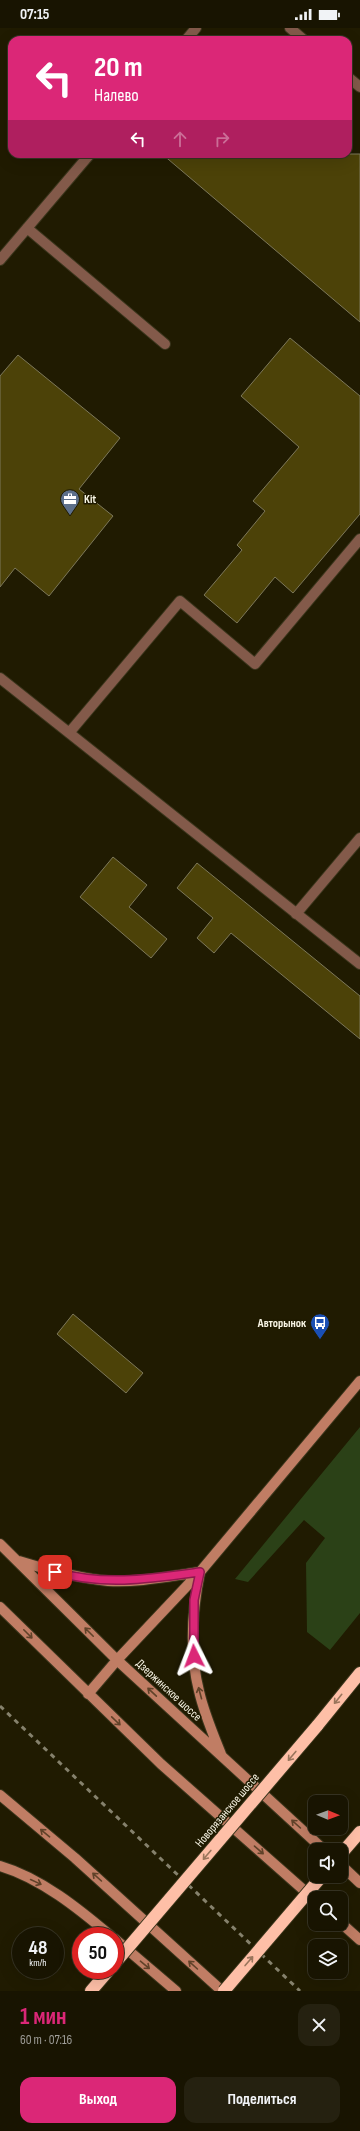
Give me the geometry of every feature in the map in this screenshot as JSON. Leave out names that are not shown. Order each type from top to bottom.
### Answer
[{"type":"highway","name":"Новорязанское шоссе","points":[[124,1952],[317,1726],[360,1673]]},
{"type":"highway","points":[[348,1846],[360,1832]]},
{"type":"highway","points":[[223,1991],[316,1883]]},
{"type":"highway","points":[[91,1991],[101,1979]]},
{"type":"main road","points":[[88,1694],[117,1660],[200,1572],[360,1381]]},
{"type":"main road","name":"Дзержинское шоссе","points":[[0,1544],[117,1660],[316,1843]]},
{"type":"main road","points":[[17,1561],[68,1575],[109,1581],[138,1580],[200,1572]]},
{"type":"main road","points":[[200,1572],[194,1600],[194,1667],[206,1714],[222,1756]]},
{"type":"main road","points":[[0,1607],[88,1694],[162,1764],[308,1894]]},
{"type":"main road","points":[[0,1795],[75,1858],[223,1991]]},
{"type":"main road","points":[[0,1866],[48,1888],[82,1911],[101,1927]]},
{"type":"main road","points":[[348,1871],[360,1882]]},
{"type":"main road","points":[[348,1929],[360,1940]]},
{"type":"main road","points":[[124,1947],[176,1991]]},
{"type":"lane","points":[[189,36],[196,28]]},
{"type":"lane","points":[[290,28],[299,36]]},
{"type":"lane","points":[[352,80],[360,87]]},
{"type":"lane","points":[[0,260],[87,158]]},
{"type":"lane","points":[[27,228],[165,344]]},
{"type":"lane","points":[[69,733],[180,601],[255,664],[360,539]]},
{"type":"lane","points":[[0,678],[360,964]]},
{"type":"lane","points":[[296,914],[360,838]]},
{"type":"green space","points":[[360,1427],[360,1613],[330,1650],[307,1632],[306,1563],[325,1538],[304,1520],[248,1582],[235,1579]]},
{"type":"building","points":[[352,154],[360,154],[360,322],[167,158],[352,158]]},
{"type":"building","points":[[290,338],[360,396],[360,514],[293,593],[275,577],[237,623],[204,595],[242,550],[237,545],[265,511],[253,501],[299,447],[241,396]]},
{"type":"building","points":[[18,355],[120,438],[79,489],[113,516],[49,596],[15,568],[0,587],[0,376]]},
{"type":"building","points":[[113,857],[147,885],[129,907],[167,939],[151,958],[80,897]]},
{"type":"building","points":[[197,863],[360,996],[360,1039],[231,933],[214,953],[197,938],[213,918],[177,888]]},
{"type":"building","points":[[73,1314],[143,1373],[126,1393],[57,1334]]},
{"type":"railway","points":[[0,1706],[300,1991]]},
{"type":"place","name":"Kit","points":[[70,516]]},
{"type":"place","name":"Авторынок","points":[[320,1340]]},
{"type":"route","points":[[55,1572],[109,1581],[138,1580],[200,1572],[194,1600],[194,1656]]}]
